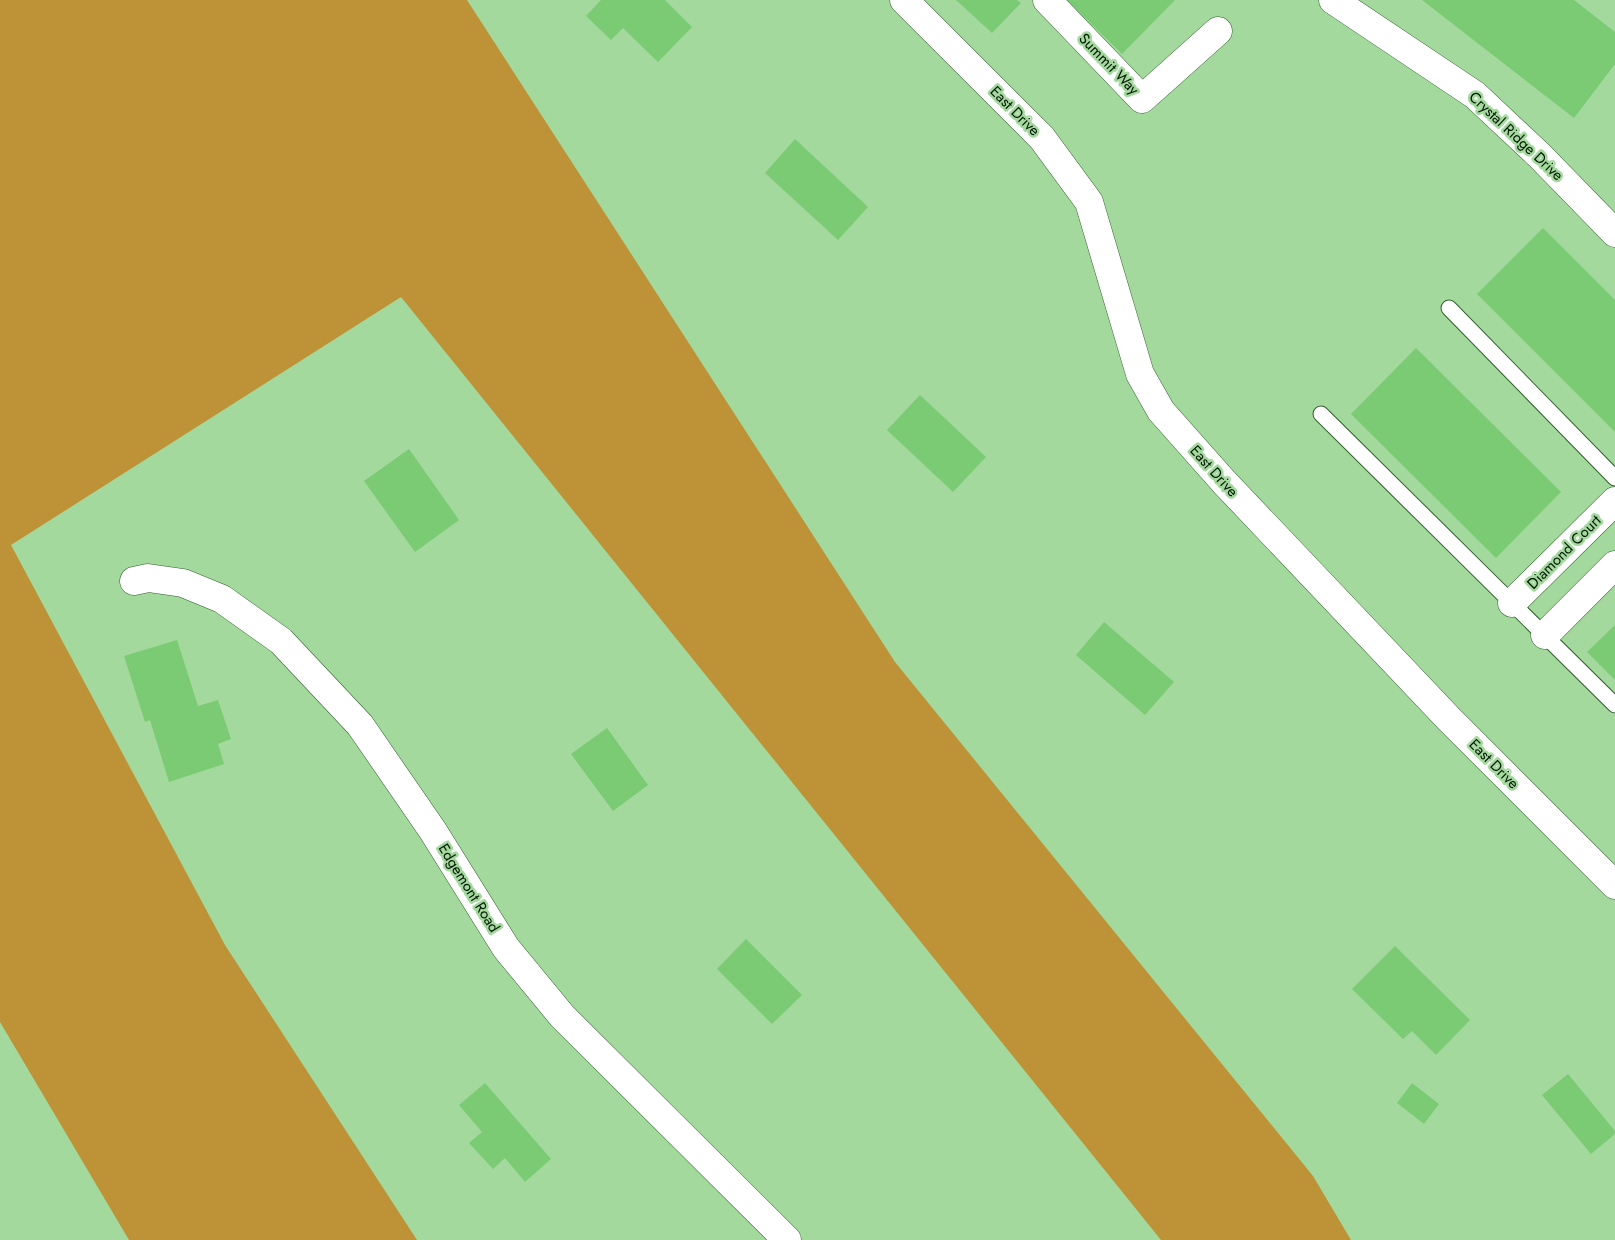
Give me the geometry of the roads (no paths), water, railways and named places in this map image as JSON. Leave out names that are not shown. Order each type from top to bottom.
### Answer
[{"type":"street","name":"East Drive","points":[[904,0],[1042,138],[1089,202],[1140,374],[1161,411],[1231,490],[1448,719],[1615,885]]},
{"type":"street","name":"Summit Way","points":[[1047,0],[1142,99],[1218,31]]},
{"type":"street","name":"Crystal Ridge Drive","points":[[1333,0],[1475,95],[1540,156],[1615,233]]},
{"type":"street","name":"Diamond Court","points":[[1512,603],[1615,501]]},
{"type":"street","points":[[1545,635],[1615,565]]},
{"type":"street","name":"Edgemont Road","points":[[134,581],[148,578],[183,583],[222,599],[281,641],[360,725],[433,831],[506,948],[562,1016],[787,1240]]},
{"type":"lane","points":[[1449,308],[1615,478]]},
{"type":"lane","points":[[1320,414],[1615,705]]}]
